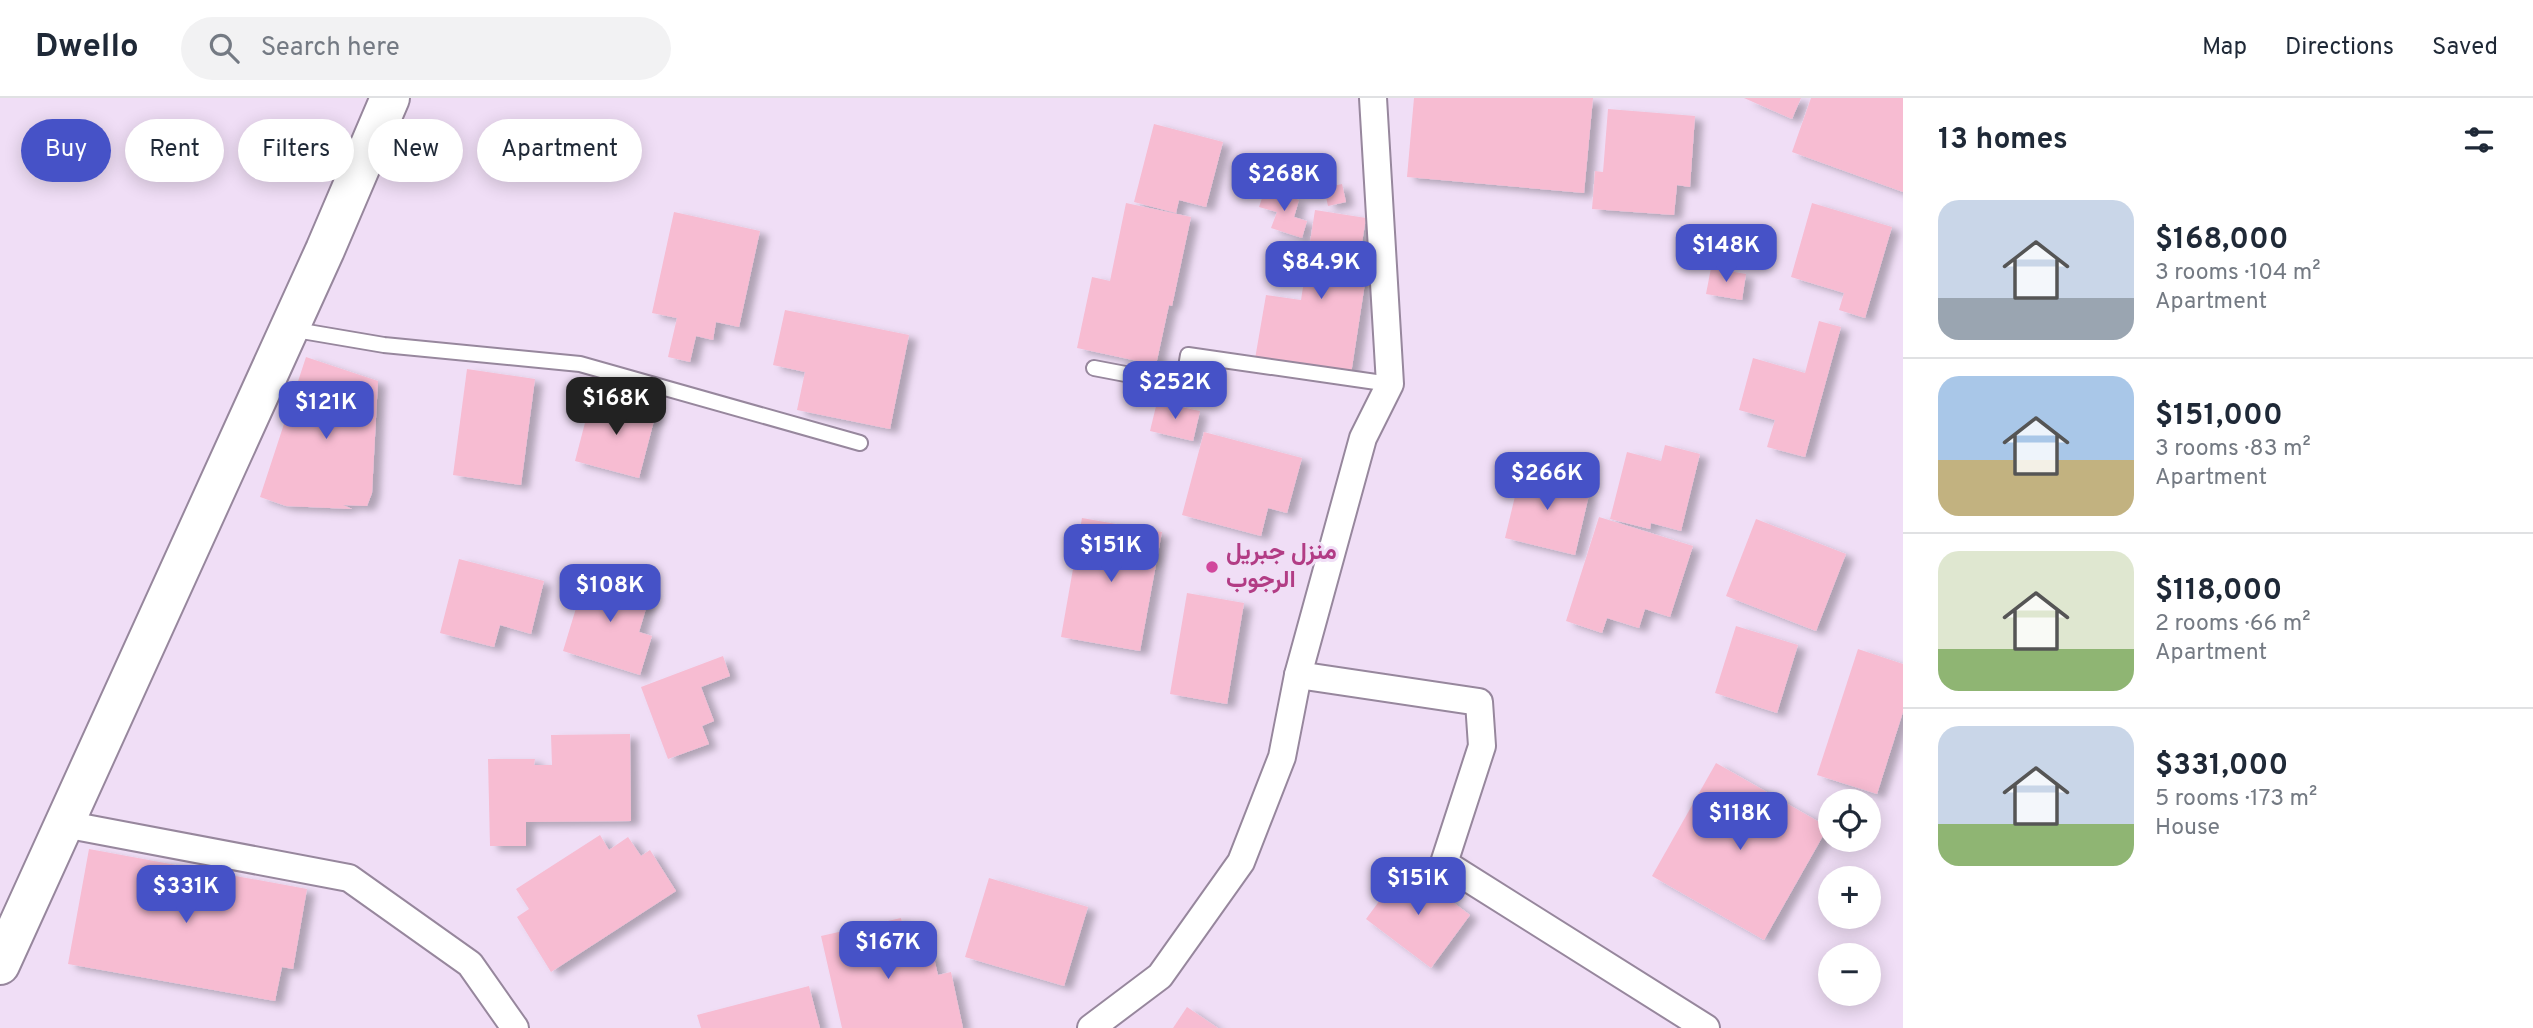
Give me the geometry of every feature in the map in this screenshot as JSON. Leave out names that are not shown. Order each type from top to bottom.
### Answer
[{"type":"street","points":[[0,965],[289,329],[390,98]]},
{"type":"street","points":[[1091,1028],[1160,976],[1241,862],[1282,757],[1298,675],[1363,439],[1390,384],[1373,98]]},
{"type":"street","points":[[1298,675],[1479,702],[1482,746],[1444,863],[1706,1028]]},
{"type":"street","points":[[64,824],[349,878],[470,964],[514,1028]]},
{"type":"lane","points":[[289,329],[384,345],[580,364],[860,443]]},
{"type":"lane","points":[[1094,368],[1183,385],[1188,355],[1390,384]]},
{"type":"building","points":[[1414,98],[1593,98],[1584,193],[1407,177]]},
{"type":"building","points":[[1744,98],[1801,98],[1792,119]]},
{"type":"building","points":[[1811,98],[1903,98],[1903,192],[1792,152]]},
{"type":"building","points":[[1608,109],[1695,116],[1690,187],[1677,185],[1674,215],[1592,209],[1595,171],[1603,172]]},
{"type":"building","points":[[1154,124],[1223,142],[1206,207],[1179,200],[1176,213],[1134,202]]},
{"type":"building","points":[[1342,184],[1346,202],[1328,206],[1324,188]]},
{"type":"building","points":[[1265,189],[1299,200],[1294,217],[1307,221],[1302,238],[1271,228],[1277,212],[1259,207]]},
{"type":"building","points":[[1126,203],[1191,217],[1156,365],[1077,348],[1092,277],[1110,281]]},
{"type":"building","points":[[1812,203],[1892,227],[1865,318],[1839,310],[1844,293],[1791,277]]},
{"type":"building","points":[[1315,210],[1366,218],[1362,243],[1371,244],[1351,374],[1255,359],[1266,295],[1301,300]]},
{"type":"building","points":[[674,212],[760,231],[739,327],[716,322],[713,340],[696,336],[690,362],[668,357],[677,318],[652,313]]},
{"type":"building","points":[[1711,268],[1746,274],[1742,300],[1706,294]]},
{"type":"building","points":[[785,310],[909,335],[890,429],[797,410],[805,372],[773,365]]},
{"type":"building","points":[[1819,321],[1841,327],[1805,457],[1767,447],[1775,420],[1739,410],[1753,358],[1805,373]]},
{"type":"building","points":[[306,357],[378,381],[372,493],[367,506],[343,505],[352,509],[286,506],[260,497]]},
{"type":"building","points":[[467,369],[535,379],[521,485],[453,475]]},
{"type":"building","points":[[592,396],[656,413],[639,478],[575,461]]},
{"type":"building","points":[[1157,402],[1200,411],[1193,441],[1150,431]]},
{"type":"building","points":[[1204,432],[1302,458],[1287,513],[1268,508],[1261,536],[1182,515]]},
{"type":"building","points":[[1665,445],[1700,454],[1681,531],[1651,523],[1650,529],[1610,519],[1627,452],[1661,461]]},
{"type":"building","points":[[1522,467],[1573,479],[1570,491],[1589,495],[1575,555],[1505,538]]},
{"type":"building","points":[[1599,517],[1693,546],[1670,617],[1645,609],[1639,628],[1607,618],[1602,633],[1566,621]]},
{"type":"building","points":[[1082,518],[1162,532],[1140,651],[1061,637]]},
{"type":"building","points":[[1756,519],[1846,554],[1816,631],[1726,596]]},
{"type":"building","points":[[459,559],[544,581],[531,634],[500,625],[494,647],[440,633]]},
{"type":"building","points":[[587,572],[651,592],[639,632],[652,636],[640,675],[563,651]]},
{"type":"building","points":[[1187,593],[1244,603],[1227,704],[1170,694]]},
{"type":"building","points":[[1736,626],[1798,645],[1777,713],[1715,693]]},
{"type":"building","points":[[1858,649],[1903,664],[1903,712],[1879,789],[1861,789],[1817,775]]},
{"type":"building","points":[[723,656],[730,676],[701,687],[714,721],[702,726],[709,744],[668,759],[641,687]]},
{"type":"building","points":[[630,734],[631,821],[526,822],[526,846],[490,846],[488,759],[535,759],[534,765],[552,765],[551,735]]},
{"type":"building","points":[[1716,763],[1818,821],[1818,845],[1764,940],[1652,876]]},
{"type":"building","points":[[600,835],[609,850],[628,837],[641,856],[650,850],[676,891],[551,972],[517,917],[529,909],[516,889]]},
{"type":"building","points":[[89,849],[307,889],[293,969],[282,967],[275,1001],[68,964]]},
{"type":"building","points":[[1405,866],[1470,915],[1431,968],[1366,919]]},
{"type":"building","points":[[989,878],[1088,907],[1064,986],[965,957]]},
{"type":"building","points":[[901,918],[911,959],[933,954],[938,975],[951,972],[963,1028],[842,1028],[821,936]]},
{"type":"building","points":[[809,986],[820,1028],[701,1028],[697,1015]]},
{"type":"building","points":[[1187,1007],[1218,1028],[1173,1028]]},
{"type":"place","name":"منزل جبريل الرجوب","points":[[1212,567]]}]
